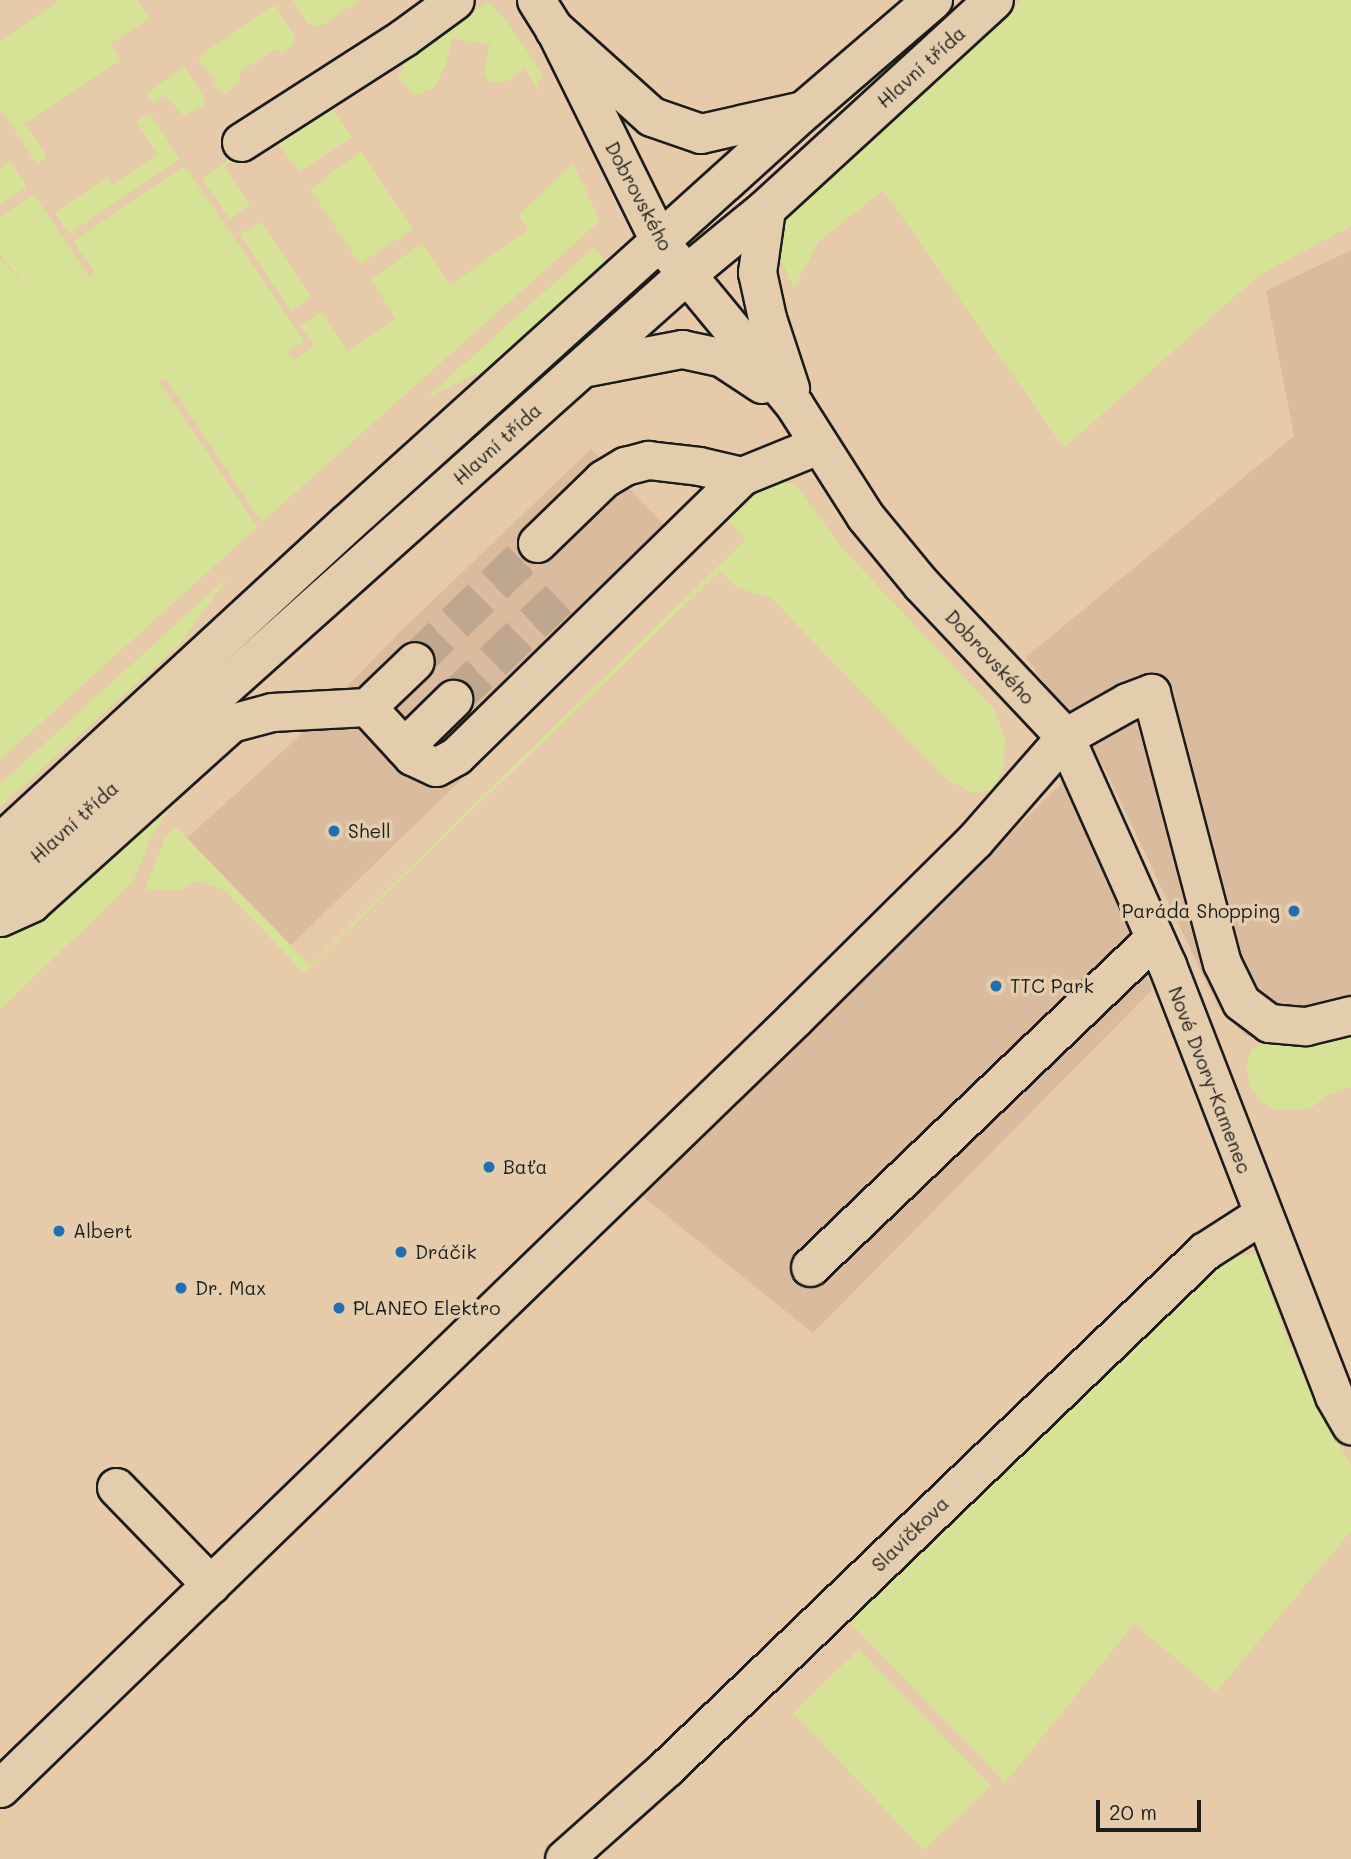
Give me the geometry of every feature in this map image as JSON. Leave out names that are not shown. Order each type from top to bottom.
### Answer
[{"type":"main road","name":"Hlavní třída","points":[[0,845],[348,523],[805,110],[933,0]]},
{"type":"main road","name":"Hlavní třída","points":[[0,888],[686,275],[766,209],[994,0]]},
{"type":"main road","points":[[545,15],[652,117],[701,134],[805,110]]},
{"type":"street","points":[[241,142],[403,38],[455,0]]},
{"type":"street","name":"Dobrovského","points":[[545,15],[660,242],[795,406],[865,516],[921,584],[1065,737]]},
{"type":"street","name":"Dobrovského","points":[[766,209],[757,272],[767,318],[795,406]]},
{"type":"street","points":[[582,368],[682,349],[721,358],[795,406]]},
{"type":"street","points":[[367,707],[412,755],[436,766],[456,757],[581,621],[742,476],[818,445]]},
{"type":"street","points":[[537,542],[603,479],[625,466],[648,460],[699,466],[742,476]]},
{"type":"street","points":[[0,917],[31,903],[231,723],[272,712],[367,707],[415,661]]},
{"type":"street","points":[[0,1788],[955,860],[1065,737],[1127,702],[1150,694],[1222,963],[1241,1002],[1269,1023],[1306,1026],[1351,1015]]},
{"type":"street","points":[[404,747],[453,699]]},
{"type":"street","name":"Nové Dvory-Kamenec","points":[[1065,737],[1154,938],[1334,1396],[1351,1426]]},
{"type":"street","points":[[810,1267],[1154,938]]},
{"type":"street","name":"Slavíčkova","points":[[564,1859],[676,1759],[1205,1251],[1261,1215]]},
{"type":"street","points":[[116,1487],[211,1585]]},
{"type":"shaded area","points":[[1351,250],[1351,1038],[1313,1046],[1246,1036],[1218,1007],[1106,771],[1026,657],[1294,436],[1266,291]]},
{"type":"shaded area","points":[[591,449],[693,555],[290,946],[187,838],[295,740],[400,632]]},
{"type":"shaded area","points":[[1070,780],[1109,861],[1152,990],[813,1333],[641,1195],[1062,783]]},
{"type":"green space","points":[[60,0],[138,0],[150,18],[110,44],[121,60],[25,124],[47,157],[37,164],[0,108],[0,41]]},
{"type":"green space","points":[[293,0],[360,0],[323,25],[309,25]]},
{"type":"green space","points":[[1022,0],[1351,0],[1351,226],[1258,276],[1064,448],[883,190],[819,241],[794,288],[776,249],[784,214]]},
{"type":"green space","points":[[488,2],[506,20],[544,76],[537,81],[542,95],[525,69],[503,83],[489,82],[484,74],[490,45],[452,38],[446,65],[434,88],[414,96],[398,79],[406,58]]},
{"type":"green space","points":[[275,5],[295,36],[293,45],[283,53],[275,50],[241,71],[238,84],[223,95],[198,57]]},
{"type":"green space","points":[[184,66],[205,99],[203,106],[184,116],[165,95],[153,104],[146,94]]},
{"type":"green space","points":[[324,96],[352,137],[299,172],[272,134],[224,167],[250,205],[230,219],[202,178]]},
{"type":"green space","points":[[150,113],[180,159],[69,234],[55,213],[107,178],[112,185],[158,155],[136,121]]},
{"type":"green space","points":[[361,151],[413,229],[360,264],[310,189]]},
{"type":"green space","points":[[10,161],[27,187],[0,205],[0,169]]},
{"type":"green space","points":[[573,163],[600,221],[262,522],[166,378],[159,382],[257,527],[0,760],[0,259],[47,309],[0,256],[0,217],[34,194],[89,277],[95,272],[74,241],[185,166],[304,341],[288,352],[294,360],[314,346],[300,325],[322,313],[348,351],[396,319],[371,280],[422,243],[450,285],[528,230],[519,215]]},
{"type":"green space","points":[[261,222],[311,297],[291,311],[240,234]]},
{"type":"green space","points":[[594,247],[605,261],[488,369],[426,398]]},
{"type":"green space","points":[[773,480],[784,480],[799,488],[840,546],[994,709],[1005,738],[1004,765],[994,789],[973,793],[947,780],[771,598],[737,588],[720,571],[304,973],[224,890],[198,881],[180,890],[145,889],[165,838],[176,827],[310,965],[746,539],[728,520]]},
{"type":"green space","points":[[229,576],[180,644],[0,807],[0,784]]},
{"type":"green space","points":[[195,770],[151,837],[133,882],[0,1010],[0,936]]},
{"type":"green space","points":[[1351,1030],[1351,1087],[1326,1096],[1310,1109],[1275,1110],[1263,1103],[1250,1087],[1246,1068],[1251,1050],[1269,1040]]},
{"type":"green space","points":[[1256,1254],[1287,1339],[1317,1405],[1351,1465],[1351,1531],[1216,1692],[1134,1624],[1005,1783],[840,1612],[1222,1257]]},
{"type":"green space","points":[[859,1649],[991,1786],[924,1850],[793,1713]]},
{"type":"tunnel","points":[[415,661],[537,543]]},
{"type":"tunnel","points":[[453,699],[559,598]]},
{"type":"place","name":"Shell","points":[[334,831]]},
{"type":"place","name":"Paráda Shopping","points":[[1294,911]]},
{"type":"place","name":"TTC Park","points":[[996,986]]},
{"type":"place","name":"Baťa","points":[[489,1167]]},
{"type":"place","name":"Albert","points":[[59,1231]]},
{"type":"place","name":"Dráčik","points":[[401,1252]]},
{"type":"place","name":"Dr. Max","points":[[181,1288]]},
{"type":"place","name":"PLANEO Elektro","points":[[339,1308]]}]
